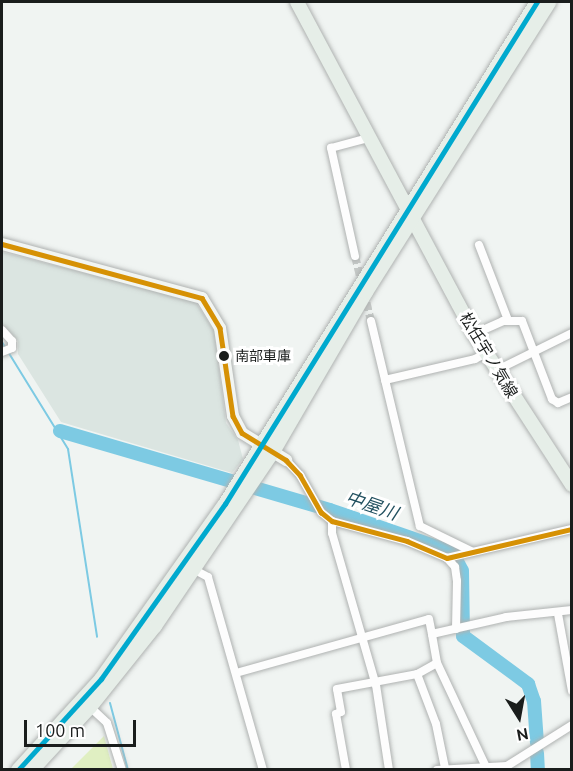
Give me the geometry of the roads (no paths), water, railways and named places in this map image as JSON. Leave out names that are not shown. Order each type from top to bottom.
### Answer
[{"type":"main road","name":"松任宇ノ気線","points":[[297,2],[474,334],[572,485]]},
{"type":"main road","points":[[18,770],[101,679],[237,494],[366,292],[537,2]]},
{"type":"main road","points":[[411,214],[549,2]]},
{"type":"main road","points":[[32,770],[90,707],[155,626],[193,569],[237,494]]},
{"type":"street","points":[[355,256],[331,147],[369,138]]},
{"type":"street","points":[[2,244],[202,298],[220,328],[233,416],[242,433],[286,460],[300,475],[321,512],[332,521],[453,556],[572,529]]},
{"type":"street","points":[[479,245],[508,320]]},
{"type":"street","points":[[474,334],[508,320],[522,321],[527,326],[552,399],[558,404],[571,400]]},
{"type":"street","points":[[371,321],[420,526],[471,551]]},
{"type":"street","points":[[2,330],[12,342],[12,348],[2,352]]},
{"type":"street","points":[[497,370],[572,333]]},
{"type":"street","points":[[385,380],[475,359],[486,353]]},
{"type":"street","points":[[332,521],[332,533],[374,683],[389,770]]},
{"type":"street","points":[[453,556],[461,628]]},
{"type":"street","points":[[193,569],[208,577],[263,770]]},
{"type":"street","points":[[432,634],[506,617],[558,614],[572,610]]},
{"type":"street","points":[[558,614],[572,691]]},
{"type":"street","points":[[236,674],[429,619],[437,663],[486,767]]},
{"type":"street","points":[[346,770],[336,714],[341,712],[337,689],[417,674],[437,663]]},
{"type":"street","points":[[417,674],[436,724],[441,769],[507,766],[572,725]]},
{"type":"street","points":[[90,707],[107,723],[122,770]]},
{"type":"waterway","points":[[2,342],[68,449],[97,637]]},
{"type":"waterway","name":"中屋川","points":[[60,431],[330,510],[452,552],[462,571],[463,636],[528,684],[534,701],[537,743]]},
{"type":"waterway","points":[[110,703],[128,770]]},
{"type":"waterway","name":"中屋川","points":[[537,753],[538,770]]},
{"type":"tunnel","points":[[355,256],[371,321]]},
{"type":"place","name":"南部車庫","points":[[224,356]]}]
